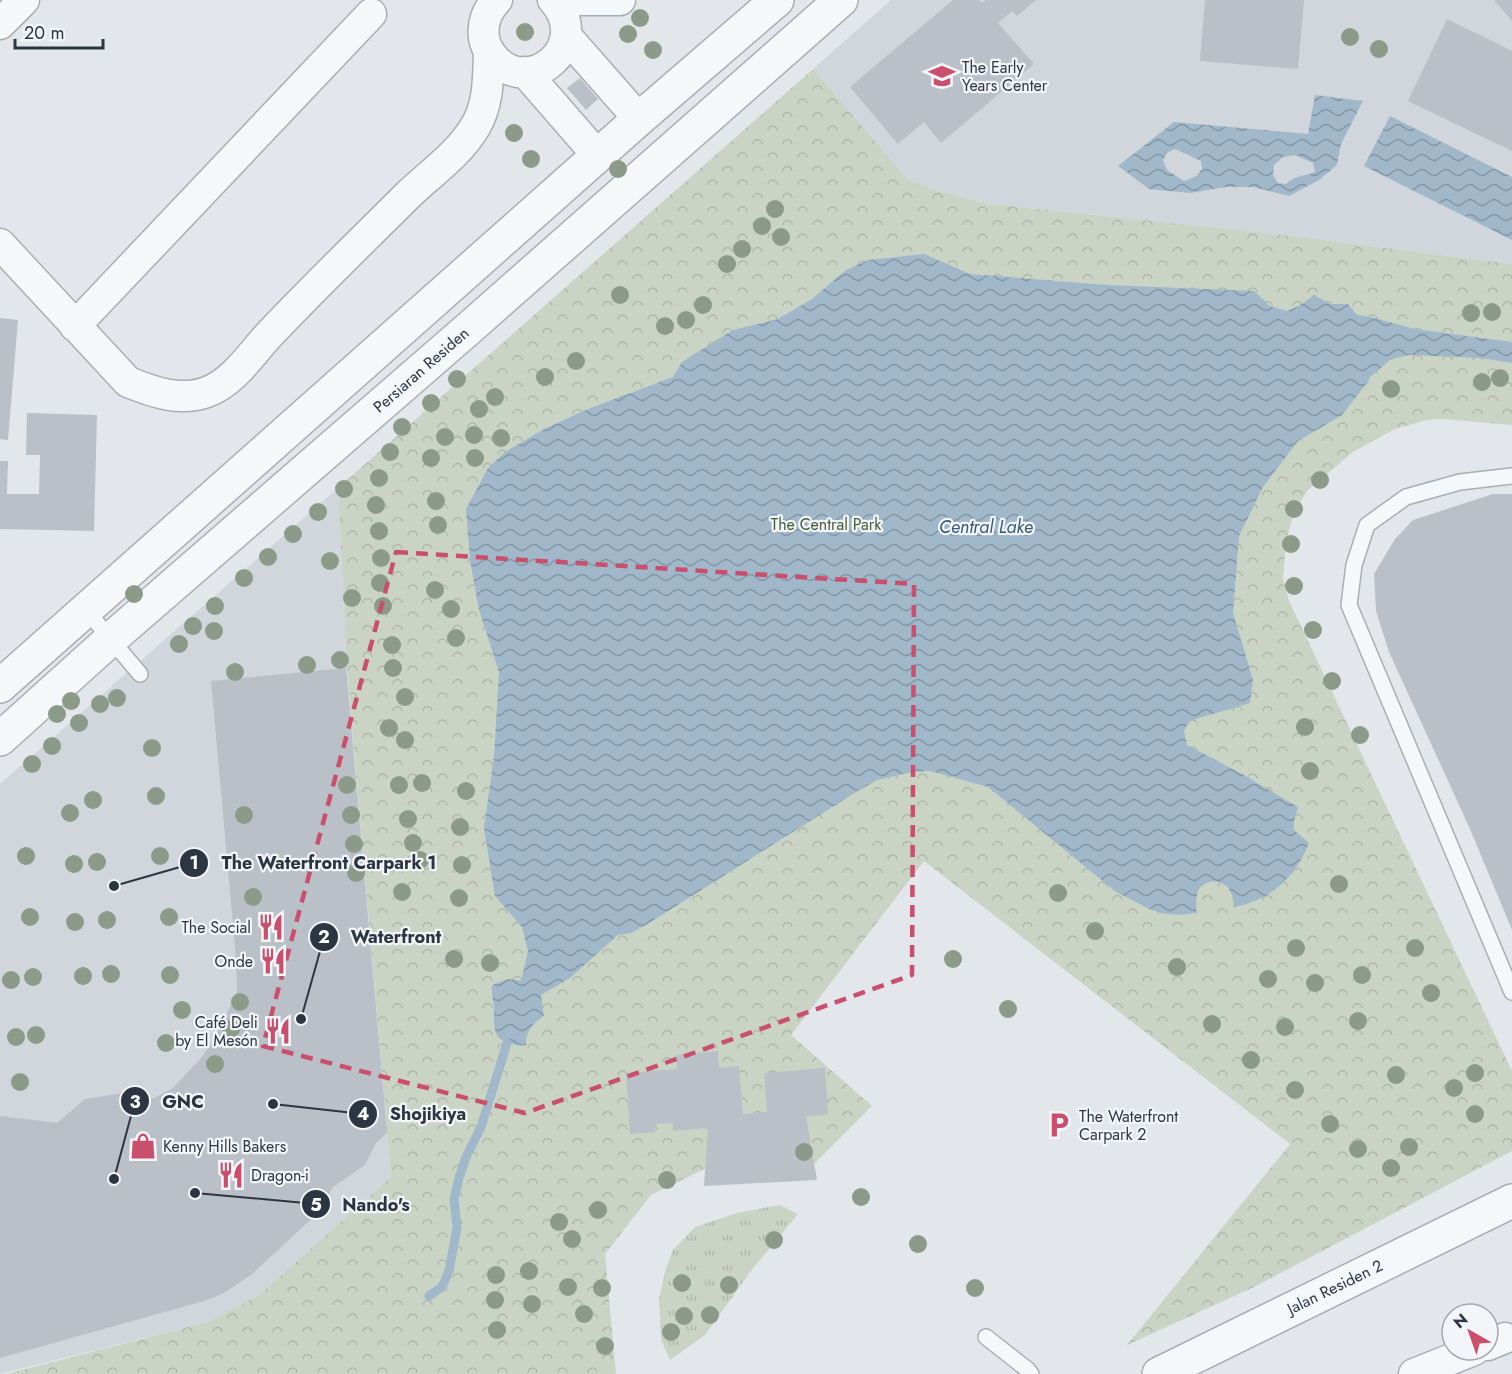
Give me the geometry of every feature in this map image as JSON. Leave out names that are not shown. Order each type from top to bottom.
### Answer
[{"type":"street","points":[[0,24],[24,0]]},
{"type":"street","points":[[497,0],[486,14],[483,27],[484,40],[489,52],[499,63],[511,70],[525,72],[540,70],[562,51],[567,37],[567,23],[561,9],[553,0]]},
{"type":"street","points":[[569,0],[620,0]]},
{"type":"street","points":[[0,686],[639,119],[777,0]]},
{"type":"street","name":"Persiaran Residen","points":[[0,739],[111,639],[467,330],[841,0]]},
{"type":"street","points":[[75,326],[371,14]]},
{"type":"street","points":[[567,37],[639,119]]},
{"type":"street","points":[[0,244],[128,382],[156,394],[186,397],[208,392],[230,377],[316,286],[458,150],[475,126],[487,100],[489,52]]},
{"type":"street","points":[[525,72],[598,156]]},
{"type":"street","name":"Jalan Residen 2","points":[[1159,1374],[1512,1201]]},
{"type":"street","points":[[1414,1374],[1444,1362]]},
{"type":"lane","points":[[1512,476],[1460,482],[1406,496],[1367,525],[1354,565],[1349,605],[1512,992]]},
{"type":"lane","points":[[87,611],[140,674]]},
{"type":"lane","points":[[986,1337],[1031,1374]]},
{"type":"highlighted area","points":[[396,552],[914,584],[912,975],[525,1113],[263,1046]]},
{"type":"shaded area","points":[[891,0],[1512,0],[1512,264],[1268,233],[990,204],[908,181],[813,69]]},
{"type":"shaded area","points":[[338,488],[347,668],[391,1177],[259,1295],[208,1322],[0,1374],[0,784]]},
{"type":"green space","name":"The Central Park","points":[[813,69],[908,180],[938,191],[990,204],[1268,233],[1512,264],[1512,425],[1443,419],[1427,420],[1395,429],[1353,452],[1308,490],[1297,507],[1286,542],[1283,579],[1289,601],[1512,1071],[1512,1151],[1254,1287],[1127,1345],[1290,1144],[924,861],[791,1035],[872,1106],[811,1167],[719,1162],[651,1195],[605,1254],[616,1374],[6,1374],[208,1322],[259,1295],[391,1177],[347,668],[338,488]]},
{"type":"green space","points":[[780,1205],[798,1214],[751,1271],[705,1335],[670,1360],[661,1339],[659,1300],[665,1271],[673,1250],[695,1227],[737,1213]]},
{"type":"water","points":[[1315,95],[1363,101],[1341,144],[1337,165],[1319,180],[1289,196],[1253,187],[1226,187],[1190,193],[1149,189],[1118,166],[1174,122],[1308,134]],"holes":[[[1175,149],[1201,161],[1202,169],[1197,176],[1184,181],[1167,170],[1163,160],[1168,152]],[[1295,155],[1313,163],[1315,172],[1286,184],[1278,183],[1273,175],[1274,165],[1283,157]]]},
{"type":"water","points":[[1390,116],[1512,177],[1512,240],[1364,166]]},
{"type":"water","name":"Central Lake","points":[[924,254],[970,274],[1107,285],[1254,291],[1270,306],[1287,311],[1299,306],[1314,295],[1330,304],[1348,304],[1357,315],[1415,329],[1512,342],[1512,363],[1481,358],[1410,355],[1391,359],[1368,379],[1370,379],[1342,415],[1298,441],[1263,487],[1239,536],[1233,613],[1253,680],[1250,703],[1189,721],[1184,731],[1187,745],[1298,807],[1294,830],[1309,843],[1297,867],[1280,885],[1260,899],[1234,907],[1229,889],[1222,883],[1210,882],[1199,889],[1196,913],[1179,915],[1161,913],[1115,891],[988,787],[930,771],[913,772],[877,780],[646,925],[631,933],[618,935],[570,978],[541,995],[544,1016],[530,1028],[526,1045],[505,1042],[496,1032],[492,985],[508,979],[521,981],[528,951],[522,927],[495,896],[484,828],[494,756],[499,672],[479,610],[470,560],[466,509],[488,468],[505,452],[544,429],[588,409],[673,377],[682,362],[733,330],[778,319],[812,299],[846,270],[869,260]]},
{"type":"building","name":"The Early Years Center","points":[[953,0],[979,0],[982,3],[986,0],[1036,0],[1017,16],[1012,11],[998,23],[1034,64],[941,143],[924,122],[898,144],[850,87]]},
{"type":"building","points":[[1205,0],[1304,0],[1298,69],[1200,61]]},
{"type":"building","points":[[1494,0],[1512,0],[1512,21]]},
{"type":"building","points":[[1447,19],[1512,51],[1512,151],[1408,101]]},
{"type":"building","points":[[580,78],[598,99],[586,110],[567,88]]},
{"type":"building","points":[[0,318],[18,320],[8,440],[0,439]]},
{"type":"building","points":[[27,413],[97,415],[94,531],[0,529],[0,461],[8,461],[7,494],[39,494],[40,455],[26,455]]},
{"type":"building","points":[[1493,494],[1512,494],[1512,930],[1470,829],[1389,652],[1376,611],[1374,574],[1395,539],[1413,520]]},
{"type":"building","points":[[346,668],[387,1133],[376,1143],[365,1165],[333,1187],[321,1210],[251,1275],[222,1294],[0,1358],[0,1116],[57,1123],[85,1099],[130,1092],[148,1100],[156,1097],[173,1088],[202,1057],[217,1034],[237,992],[236,958],[211,681]]},
{"type":"building","points":[[718,1051],[719,1068],[739,1066],[743,1114],[767,1112],[764,1073],[825,1068],[828,1114],[806,1116],[817,1180],[704,1186],[708,1128],[673,1131],[673,1123],[656,1124],[655,1132],[630,1134],[626,1073],[677,1069],[676,1055]]},
{"type":"waterway","points":[[429,1296],[442,1287],[449,1271],[457,1228],[454,1199],[459,1178],[466,1157],[481,1127],[507,1043]]},
{"type":"place","name":"The Early Years Center","points":[[942,76]]},
{"type":"place","name":"The Waterfront Carpark 1","points":[[114,886]]},
{"type":"place","name":"The Social","points":[[271,927]]},
{"type":"place","name":"Onde","points":[[273,961]]},
{"type":"place","name":"Waterfront","points":[[301,1019]]},
{"type":"place","name":"Café Deli by El Mesón","points":[[278,1031]]},
{"type":"place","name":"Shojikiya","points":[[273,1104]]},
{"type":"place","name":"The Waterfront Carpark 2","points":[[1059,1125]]},
{"type":"place","name":"Kenny Hills Bakers","points":[[143,1146]]},
{"type":"place","name":"Dragon-i","points":[[231,1175]]},
{"type":"place","name":"GNC","points":[[114,1179]]},
{"type":"place","name":"Nando's","points":[[195,1193]]}]
